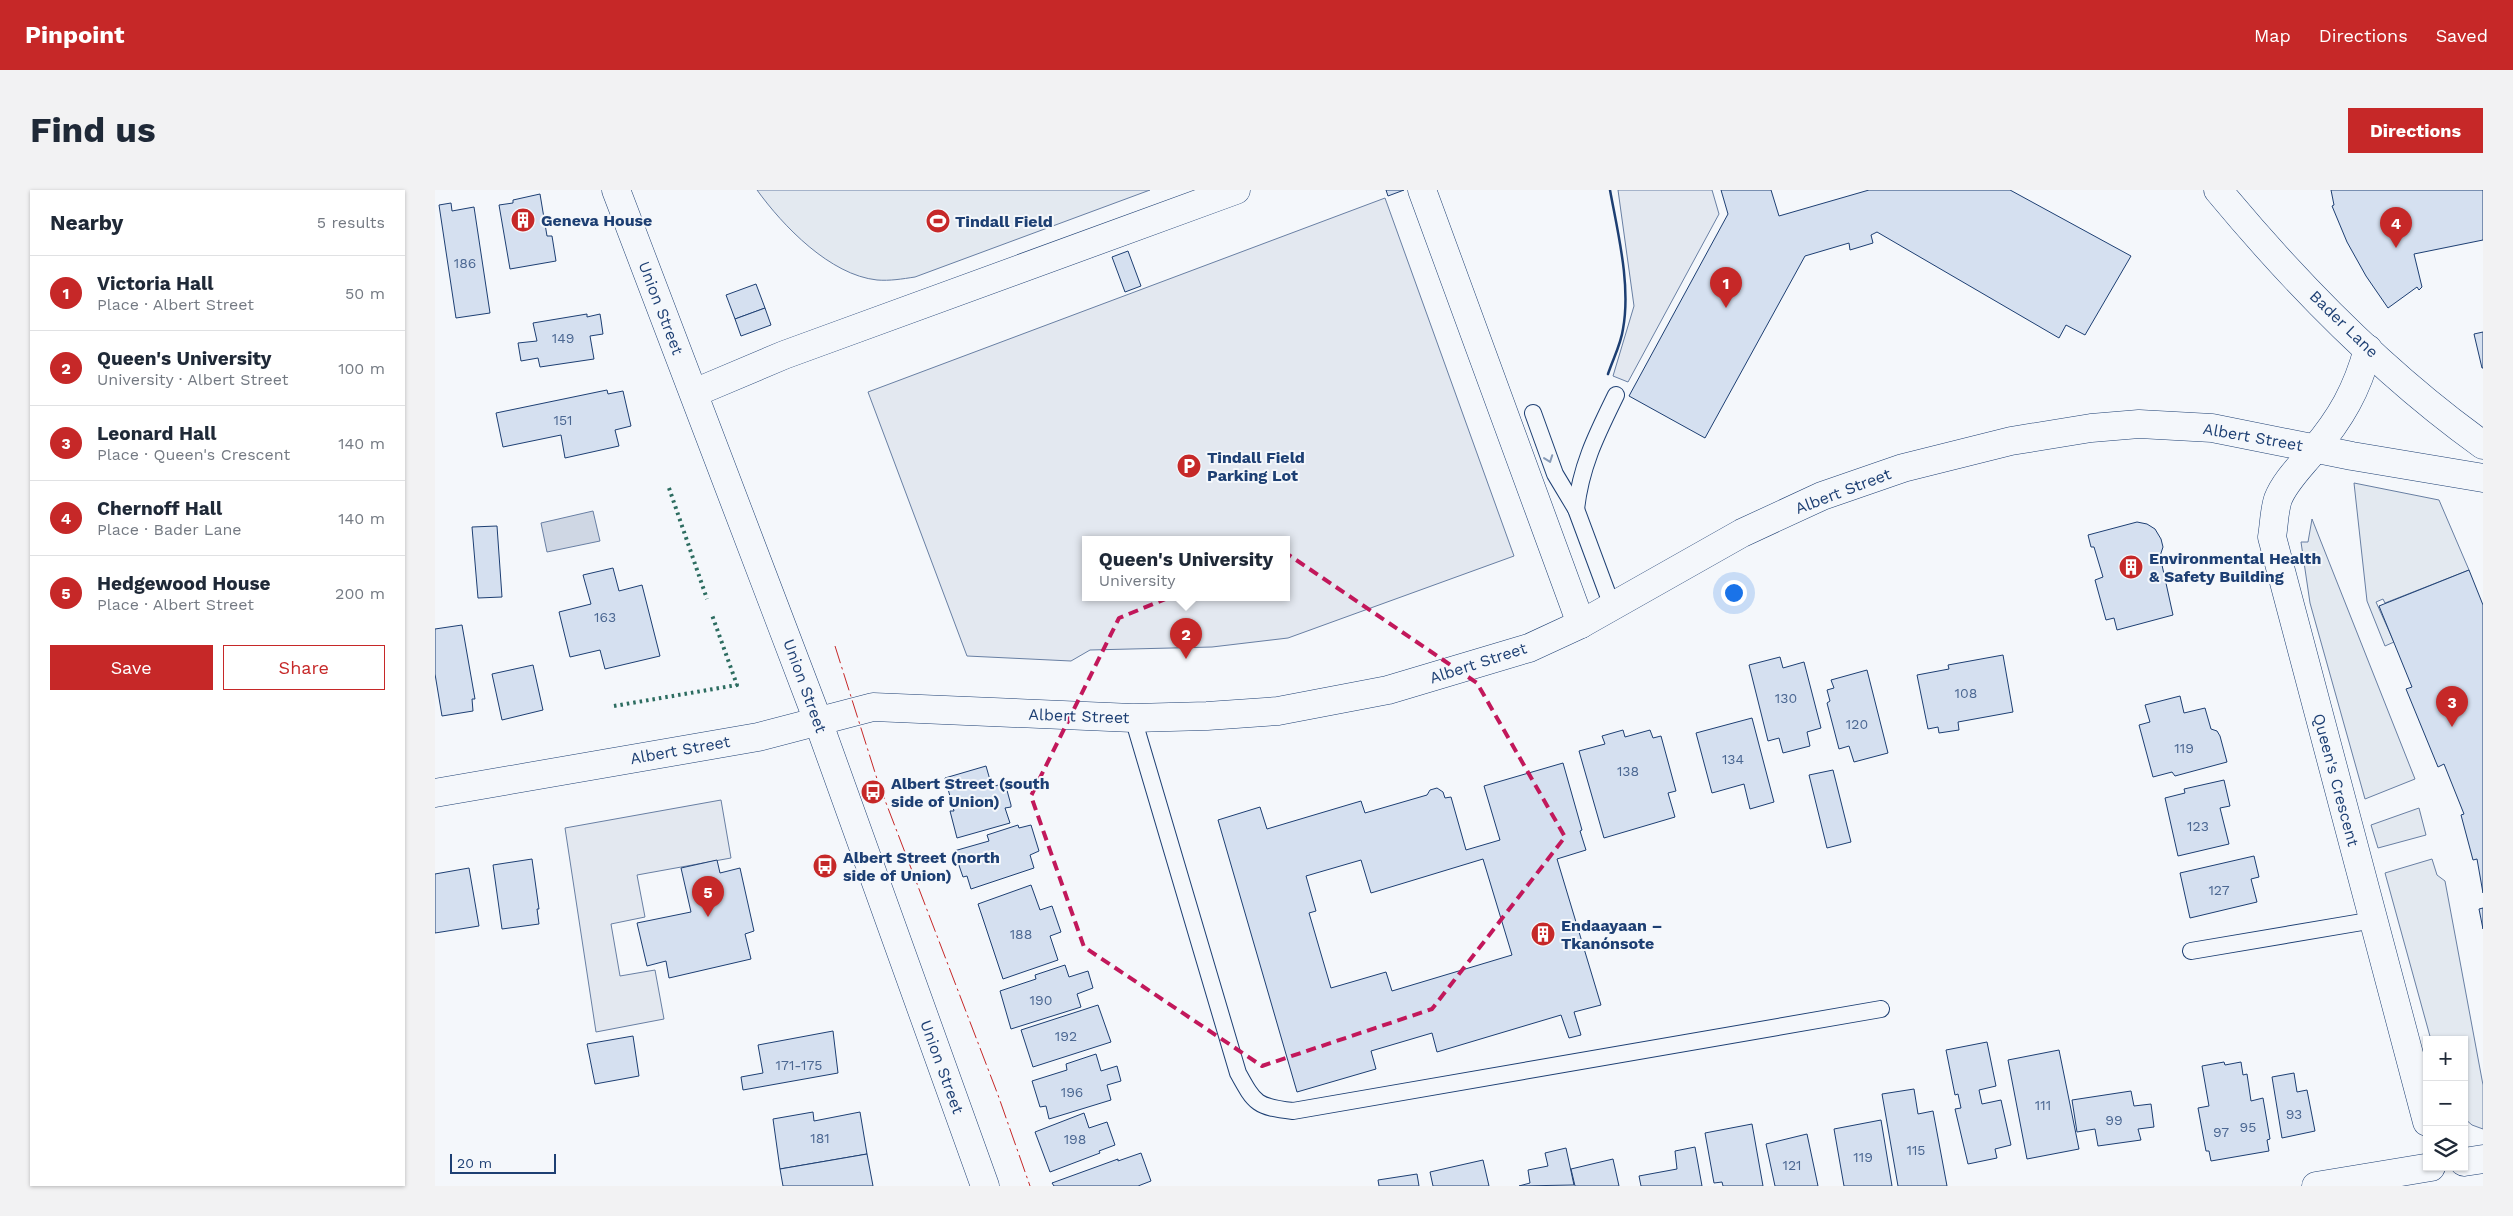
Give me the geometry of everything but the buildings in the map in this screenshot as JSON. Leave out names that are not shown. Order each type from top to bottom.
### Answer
[{"type":"street","name":"Union Street","points":[[616,190],[818,721],[985,1186]]},
{"type":"street","points":[[694,393],[783,355],[1236,190]]},
{"type":"street","points":[[1421,190],[1581,624]]},
{"type":"street","name":"Bader Lane","points":[[2218,190],[2262,242],[2368,350],[2461,429],[2483,445]]},
{"type":"street","name":"Queen's Crescent","points":[[2368,350],[2359,381],[2346,406],[2293,476],[2278,500],[2272,537],[2423,1107]]},
{"type":"street","name":"Albert Street","points":[[435,793],[758,736],[873,707],[893,706],[1008,714],[1133,718],[1278,711],[1334,702],[1389,690],[1498,659],[1581,624],[1743,533],[1822,496],[1903,468],[2011,441],[2091,428],[2156,424],[2212,428],[2483,478]]},
{"type":"street","points":[[2468,1161],[2483,1159]]},
{"type":"street","points":[[2316,1186],[2423,1168]]},
{"type":"lane","points":[[1576,509],[1579,485],[1589,448],[1616,395]]},
{"type":"lane","points":[[1533,413],[1555,474],[1576,509],[1612,606]]},
{"type":"lane","points":[[1133,718],[1238,1073],[1252,1098],[1271,1108],[1293,1111],[1881,1009]]},
{"type":"lane","points":[[2191,951],[2374,920]]},
{"type":"highlighted area","points":[[1283,551],[1477,683],[1565,837],[1432,1009],[1262,1066],[1084,947],[1031,796],[1119,618]]},
{"type":"shaded area","points":[[757,190],[1150,190],[915,277],[877,280],[859,276],[842,269],[809,247],[780,219]]},
{"type":"shaded area","points":[[1618,190],[1712,190],[1719,214],[1628,382],[1613,376],[1634,306]]},
{"type":"shaded area","name":"Tindall Field Parking Lot","points":[[1385,198],[1514,556],[1288,638],[1212,647],[1090,650],[1071,661],[967,656],[868,392]]},
{"type":"shaded area","points":[[2354,483],[2439,500],[2469,570],[2385,603],[2383,599],[2376,602],[2394,642],[2385,646],[2367,601]]},
{"type":"shaded area","points":[[593,511],[600,541],[547,552],[541,523]]},
{"type":"shaded area","points":[[2312,519],[2415,779],[2365,799],[2310,603],[2301,542],[2308,542]]},
{"type":"shaded area","points":[[721,800],[731,858],[637,875],[645,917],[611,924],[620,976],[655,970],[664,1019],[596,1032],[565,828]]},
{"type":"shaded area","points":[[2419,808],[2426,835],[2378,848],[2371,825]]},
{"type":"shaded area","points":[[2432,859],[2437,875],[2445,881],[2483,1085],[2483,1129],[2468,1122],[2468,1036],[2430,1036],[2385,873]]},
{"type":"hedge","points":[[669,488],[707,599]]},
{"type":"hedge","points":[[614,706],[737,685],[712,615]]},
{"type":"wall","points":[[1608,374],[1619,346],[1625,312],[1623,260],[1610,190]]},
{"type":"power","points":[[835,646],[878,782],[998,1095],[1030,1186]]},
{"type":"place","name":"Geneva House","points":[[523,220]]},
{"type":"place","name":"Tindall Field","points":[[938,221]]},
{"type":"place","name":"Chernoff Hall","points":[[2396,248]]},
{"type":"place","name":"Victoria Hall","points":[[1726,308]]},
{"type":"place","name":"Tindall Field Parking Lot","points":[[1189,466]]},
{"type":"place","name":"Environmental Health & Safety Building","points":[[2131,567]]},
{"type":"place","name":"Queen's University","points":[[1186,659]]},
{"type":"place","name":"Leonard Hall","points":[[2452,727]]},
{"type":"place","name":"Albert Street (south side of Union)","points":[[873,792]]},
{"type":"place","name":"Albert Street (north side of Union)","points":[[825,866]]},
{"type":"place","name":"Hedgewood House","points":[[708,917]]},
{"type":"place","name":"Endaayaan – Tkanónsote","points":[[1543,934]]}]
